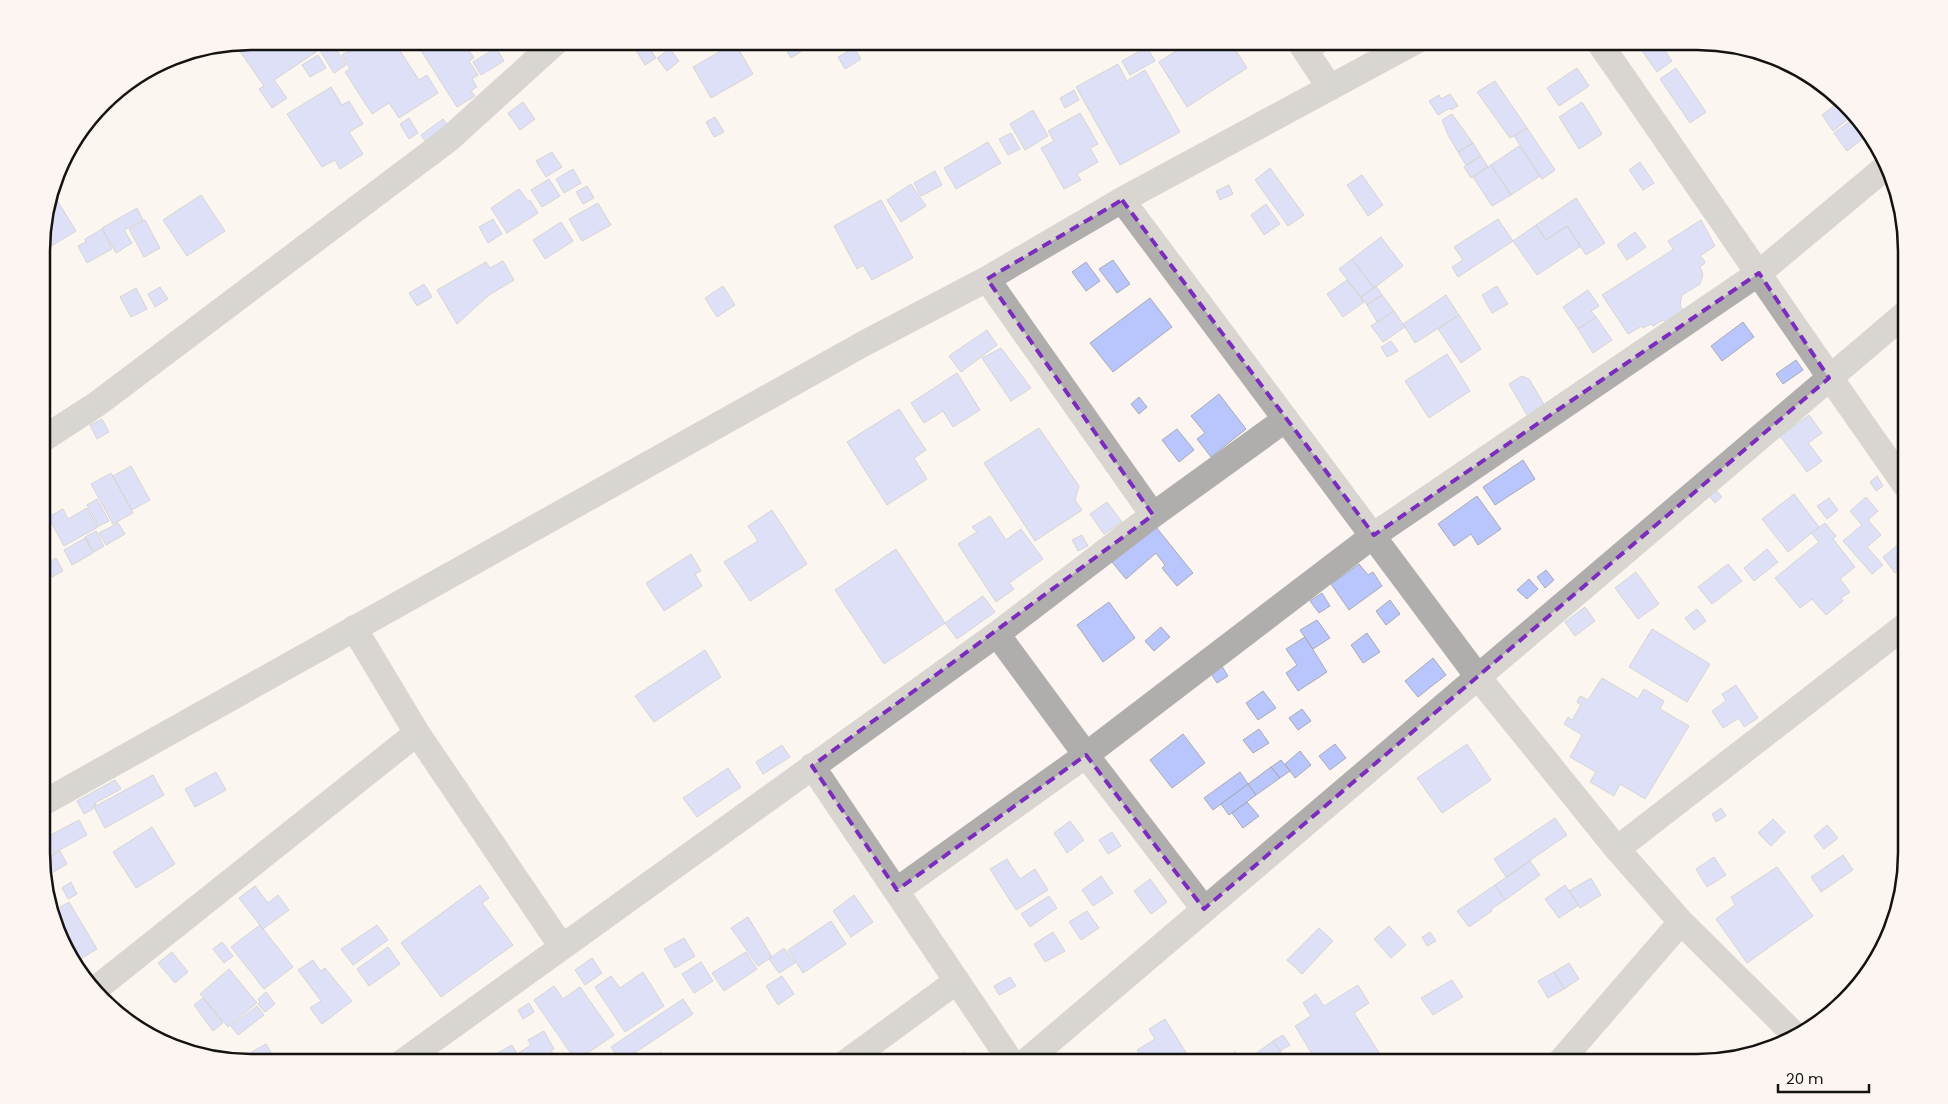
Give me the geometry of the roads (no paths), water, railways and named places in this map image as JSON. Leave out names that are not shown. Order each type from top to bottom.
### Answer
[{"type":"street","points":[[50,434],[97,404],[449,139],[547,50]]},
{"type":"street","points":[[1305,50],[1330,88]]},
{"type":"street","points":[[50,799],[854,349],[987,279],[1122,200],[1400,50]]},
{"type":"street","points":[[1604,50],[1898,475]]},
{"type":"street","points":[[897,890],[1086,755],[1374,535],[1759,273],[1881,171]]},
{"type":"street","points":[[1122,200],[1374,535],[1478,677],[1617,848],[1681,922],[1791,1031]]},
{"type":"street","points":[[987,279],[1152,515]]},
{"type":"street","points":[[1033,1054],[1898,320]]},
{"type":"street","points":[[413,1054],[997,634],[1152,515],[1286,418]]},
{"type":"street","points":[[354,628],[418,733],[562,946]]},
{"type":"street","points":[[1617,848],[1898,631]]},
{"type":"street","points":[[997,634],[1086,755],[1204,909]]},
{"type":"street","points":[[100,986],[418,733]]},
{"type":"street","points":[[812,766],[1007,1054]]},
{"type":"street","points":[[1567,1054],[1681,922]]},
{"type":"street","points":[[857,1054],[957,981]]}]
